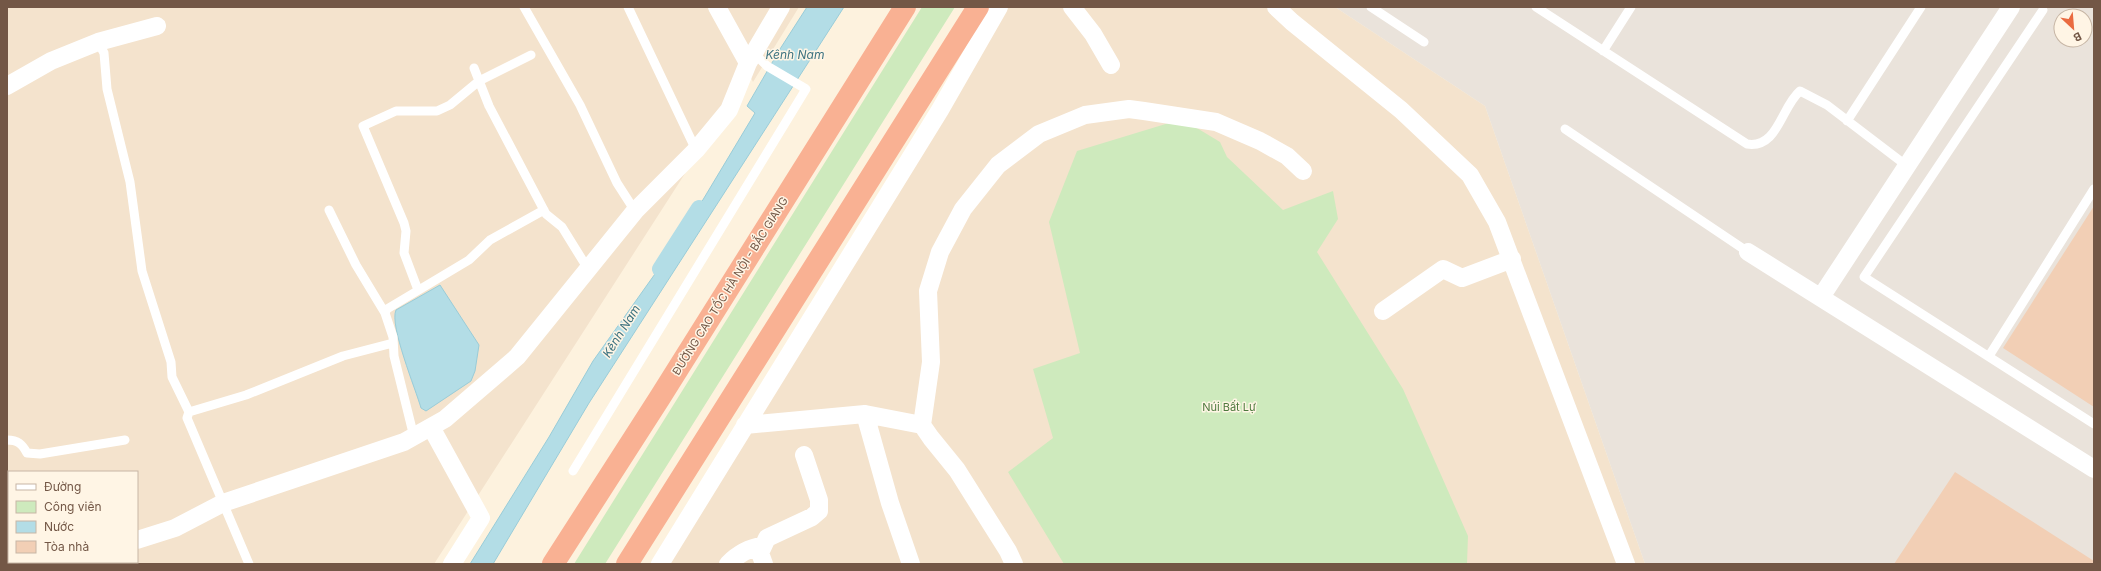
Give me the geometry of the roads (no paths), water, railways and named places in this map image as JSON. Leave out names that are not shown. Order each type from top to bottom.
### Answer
[{"type":"highway","name":"ĐƯỜNG CAO TỐC HÀ NỘI - BẮC GIANG","points":[[553,564],[659,400],[905,7]]},
{"type":"highway","points":[[628,564],[978,7]]},
{"type":"street","points":[[717,7],[751,58]]},
{"type":"street","points":[[138,540],[175,528],[223,503],[404,442],[444,419],[517,357],[634,211],[696,150],[729,110],[751,58],[781,7]]},
{"type":"street","points":[[660,564],[936,116],[999,7]]},
{"type":"street","points":[[1072,7],[1093,34],[1111,65]]},
{"type":"street","points":[[1276,7],[1292,22],[1401,110],[1470,175],[1498,222],[1626,564]]},
{"type":"street","points":[[1821,298],[2011,7]]},
{"type":"street","points":[[7,86],[51,60],[98,42],[157,26]]},
{"type":"street","points":[[1014,564],[1008,551],[957,470],[931,438],[922,424],[931,362],[928,291],[940,252],[963,209],[998,165],[1039,134],[1085,115],[1129,109],[1216,122],[1260,141],[1287,156],[1304,171]]},
{"type":"street","points":[[1748,252],[2094,469]]},
{"type":"street","points":[[1383,311],[1444,269],[1462,278],[1512,259]]},
{"type":"street","points":[[745,425],[865,414],[922,424]]},
{"type":"street","points":[[865,414],[890,502],[911,564]]},
{"type":"street","points":[[431,427],[481,518],[452,564]]},
{"type":"street","points":[[764,564],[760,553],[766,538],[812,517],[819,511],[819,500],[804,454]]},
{"type":"street","points":[[728,564],[736,556],[752,547],[762,546]]},
{"type":"lane","points":[[524,7],[580,104],[616,183],[634,211]]},
{"type":"lane","points":[[628,7],[696,150]]},
{"type":"lane","points":[[1371,7],[1424,42]]},
{"type":"lane","points":[[1536,7],[1747,144],[1754,145],[1764,142],[1771,135],[1794,96],[1800,91],[1827,105],[1907,166]]},
{"type":"lane","points":[[1603,51],[1631,7]]},
{"type":"lane","points":[[1847,121],[1920,7]]},
{"type":"lane","points":[[2043,10],[1864,277],[2094,424]]},
{"type":"lane","points":[[98,42],[104,53],[107,88],[130,182],[142,271],[171,362],[172,377],[189,412],[188,418],[249,564]]},
{"type":"lane","points":[[418,290],[404,253],[406,231],[404,223],[363,126],[396,111],[437,111],[450,105],[479,81],[531,55]]},
{"type":"lane","points":[[573,470],[806,89],[751,58]]},
{"type":"lane","points":[[474,68],[489,106],[546,214],[562,227],[588,269]]},
{"type":"lane","points":[[1565,129],[1748,252]]},
{"type":"lane","points":[[1989,356],[2094,189]]},
{"type":"lane","points":[[329,210],[356,265],[385,313],[394,343],[394,356],[414,437]]},
{"type":"lane","points":[[385,313],[387,309],[469,260],[490,240],[544,210]]},
{"type":"lane","points":[[189,412],[246,395],[343,356],[394,343]]},
{"type":"lane","points":[[7,440],[14,440],[22,444],[27,453],[40,454],[125,440]]},
{"type":"water","name":"Kênh Nam","points":[[807,7],[844,7],[589,403],[493,564],[470,564],[549,437],[593,361],[677,243],[755,113],[747,106],[780,49]]},
{"type":"water","points":[[440,285],[479,345],[475,371],[471,381],[426,411],[421,408],[409,373],[396,329],[395,318],[396,310]]},
{"type":"waterway","name":"Kênh Nam","points":[[660,269],[699,208]]},
{"type":"park label","name":"Núi Bất Lự","points":[[1229,407]]}]
